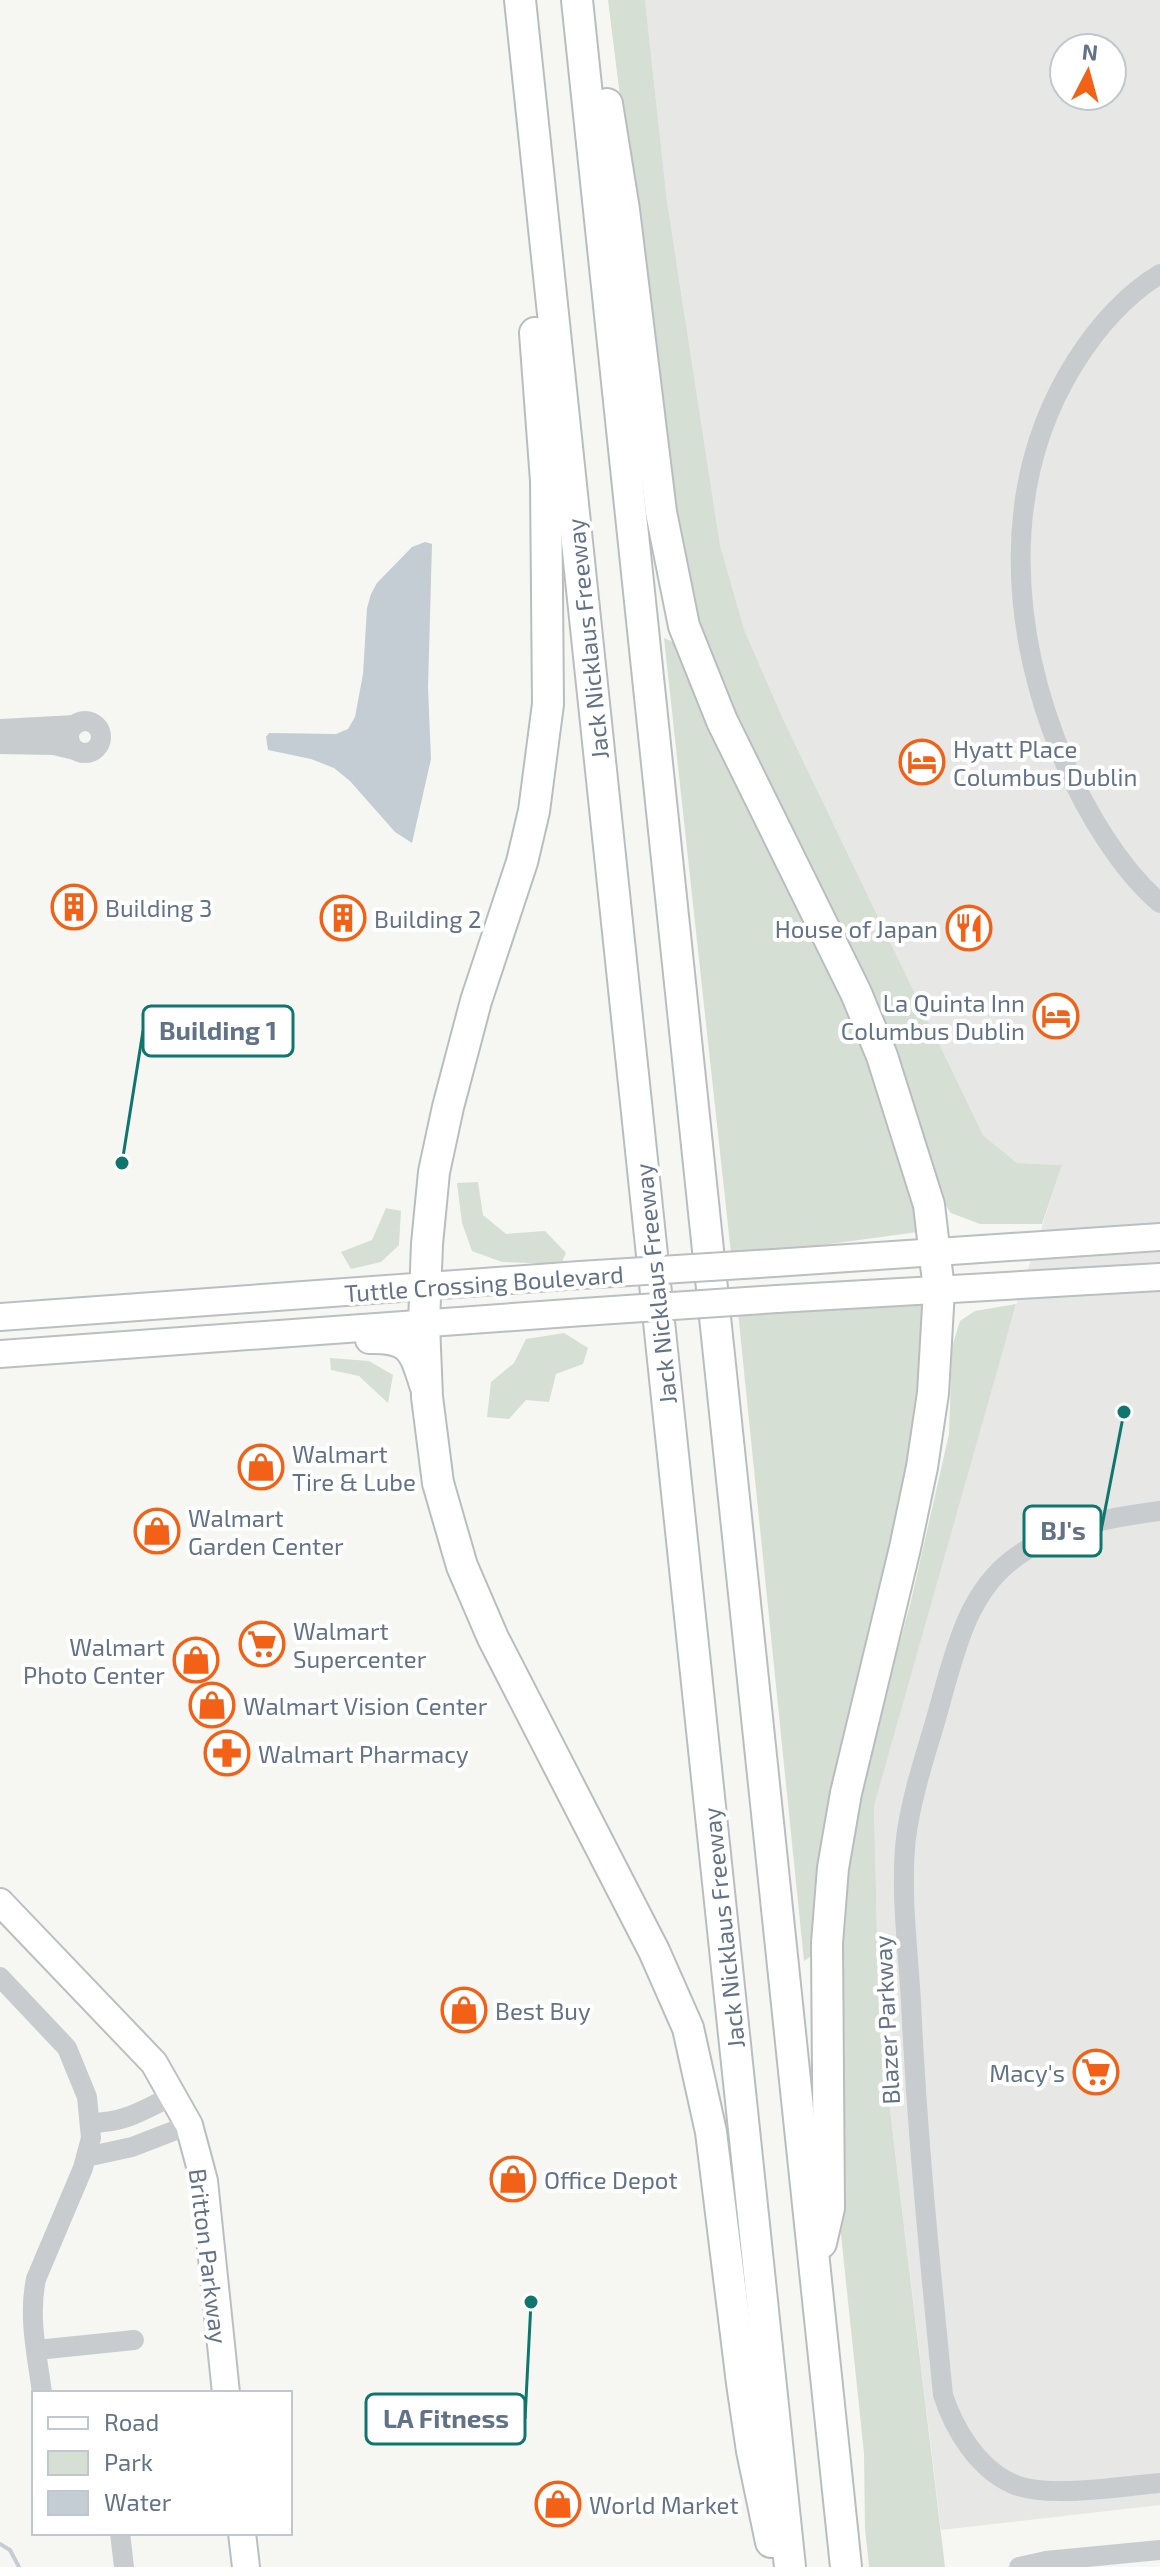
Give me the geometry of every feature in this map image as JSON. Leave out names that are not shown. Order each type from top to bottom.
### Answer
[{"type":"highway","name":"Jack Nicklaus Freeway","points":[[520,0],[790,2567]]},
{"type":"highway","points":[[577,0],[846,2567]]},
{"type":"highway","points":[[589,0],[624,210],[661,512],[684,626],[722,721],[856,993],[882,1056],[929,1205],[939,1290],[933,1393],[922,1467],[846,1793],[833,1868],[827,1943],[829,2208],[815,2271]]},
{"type":"highway","points":[[546,248],[534,316],[546,481],[548,704],[534,811],[522,862],[476,1001],[434,1172],[424,1324],[427,1397],[438,1483],[462,1566],[493,1638],[654,1951],[688,2028],[711,2132],[752,2451],[776,2567]]},
{"type":"main road","name":"Tuttle Crossing Boulevard","points":[[0,1317],[1160,1237]]},
{"type":"main road","name":"Tuttle Crossing Boulevard","points":[[0,1354],[777,1299],[1160,1277]]},
{"type":"main road","points":[[271,1335],[294,1343],[400,1342],[415,1357],[427,1397]]},
{"type":"main road","name":"Britton Parkway","points":[[0,1902],[140,2047],[170,2088],[189,2125],[204,2181],[226,2391]]},
{"type":"main road","points":[[242,2535],[246,2567]]},
{"type":"street","points":[[1160,274],[1119,308],[1087,345],[1059,390],[1035,453],[1027,486],[1019,551],[1022,605],[1030,653],[1058,746],[1079,794],[1102,835],[1160,903]]},
{"type":"street","points":[[0,729],[75,725],[83,721],[99,728],[101,737],[99,746],[83,754],[54,745],[0,744]]},
{"type":"street","points":[[75,725],[69,737],[75,750]]},
{"type":"street","name":"Blazer Parkway","points":[[1160,1511],[1100,1519],[1060,1532],[1012,1560],[980,1594],[960,1633],[906,1839],[913,2062],[943,2395],[952,2422],[970,2448],[1014,2484],[1064,2490],[1160,2483]]},
{"type":"street","points":[[0,1977],[67,2048],[87,2097],[89,2116],[91,2138],[86,2157],[36,2279],[31,2314],[42,2391]]},
{"type":"street","points":[[89,2116],[106,2111],[121,2115],[170,2088]]},
{"type":"street","points":[[121,2115],[132,2147]]},
{"type":"street","points":[[86,2157],[132,2147],[189,2125]]},
{"type":"street","points":[[37,2350],[134,2340]]},
{"type":"street","points":[[120,2535],[124,2567]]},
{"type":"street","points":[[1019,2567],[1046,2561],[1160,2550]]},
{"type":"shaded area","points":[[645,0],[1160,0],[1160,2505],[941,2530],[879,2018],[874,1806],[1008,1330],[1062,1165],[1017,1163],[983,1135],[783,719],[744,629],[720,545],[667,201]]},
{"type":"green space","points":[[608,0],[645,0],[667,201],[720,545],[744,629],[783,719],[983,1135],[1017,1163],[1062,1165],[1042,1224],[980,1224],[951,1213],[937,1193],[724,704],[690,616],[670,499]]},
{"type":"green space","points":[[664,638],[684,647],[843,992],[902,1146],[918,1232],[778,1251],[731,1253]]},
{"type":"green space","points":[[478,1182],[483,1215],[506,1234],[545,1231],[566,1253],[561,1264],[502,1262],[472,1251],[462,1223],[457,1183]]},
{"type":"green space","points":[[386,1208],[401,1211],[399,1245],[381,1262],[351,1269],[341,1252],[372,1240]]},
{"type":"green space","points":[[924,1300],[919,1406],[817,1952],[804,1961],[738,1312]]},
{"type":"green space","points":[[1016,1304],[874,1806],[879,2018],[945,2567],[869,2567],[864,2453],[839,2216],[838,1936],[858,1795],[911,1601],[949,1434],[952,1347],[960,1321],[975,1311]]},
{"type":"green space","points":[[564,1333],[588,1348],[583,1364],[556,1374],[549,1402],[526,1400],[509,1419],[487,1417],[491,1382],[514,1363],[526,1339]]},
{"type":"green space","points":[[330,1358],[369,1361],[393,1375],[388,1403],[359,1376],[331,1370]]},
{"type":"water","points":[[425,542],[432,544],[428,688],[431,759],[412,843],[395,832],[350,781],[334,768],[311,759],[268,750],[266,737],[269,733],[336,734],[348,729],[355,717],[363,674],[367,608],[371,594],[377,583],[412,547]]},
{"type":"waterway","points":[[0,2544],[10,2550],[19,2567]]},
{"type":"place","name":"Hyatt Place Columbus Dublin","points":[[922,762]]},
{"type":"place","name":"Building 3","points":[[74,907]]},
{"type":"place","name":"Building 2","points":[[343,918]]},
{"type":"place","name":"House of Japan","points":[[969,928]]},
{"type":"place","name":"La Quinta Inn Columbus Dublin","points":[[1056,1016]]},
{"type":"place","name":"Building 1","points":[[122,1163]]},
{"type":"place","name":"BJ's","points":[[1124,1412]]},
{"type":"place","name":"Walmart Tire & Lube","points":[[261,1467]]},
{"type":"place","name":"Walmart Garden Center","points":[[157,1531]]},
{"type":"place","name":"Walmart Supercenter","points":[[262,1644]]},
{"type":"place","name":"Walmart Photo Center","points":[[196,1660]]},
{"type":"place","name":"Walmart Vision Center","points":[[212,1705]]},
{"type":"place","name":"Walmart Pharmacy","points":[[227,1753]]},
{"type":"place","name":"Best Buy","points":[[464,2010]]},
{"type":"place","name":"Macy's","points":[[1096,2072]]},
{"type":"place","name":"Office Depot","points":[[513,2179]]},
{"type":"place","name":"LA Fitness","points":[[531,2302]]},
{"type":"place","name":"World Market","points":[[558,2504]]}]
